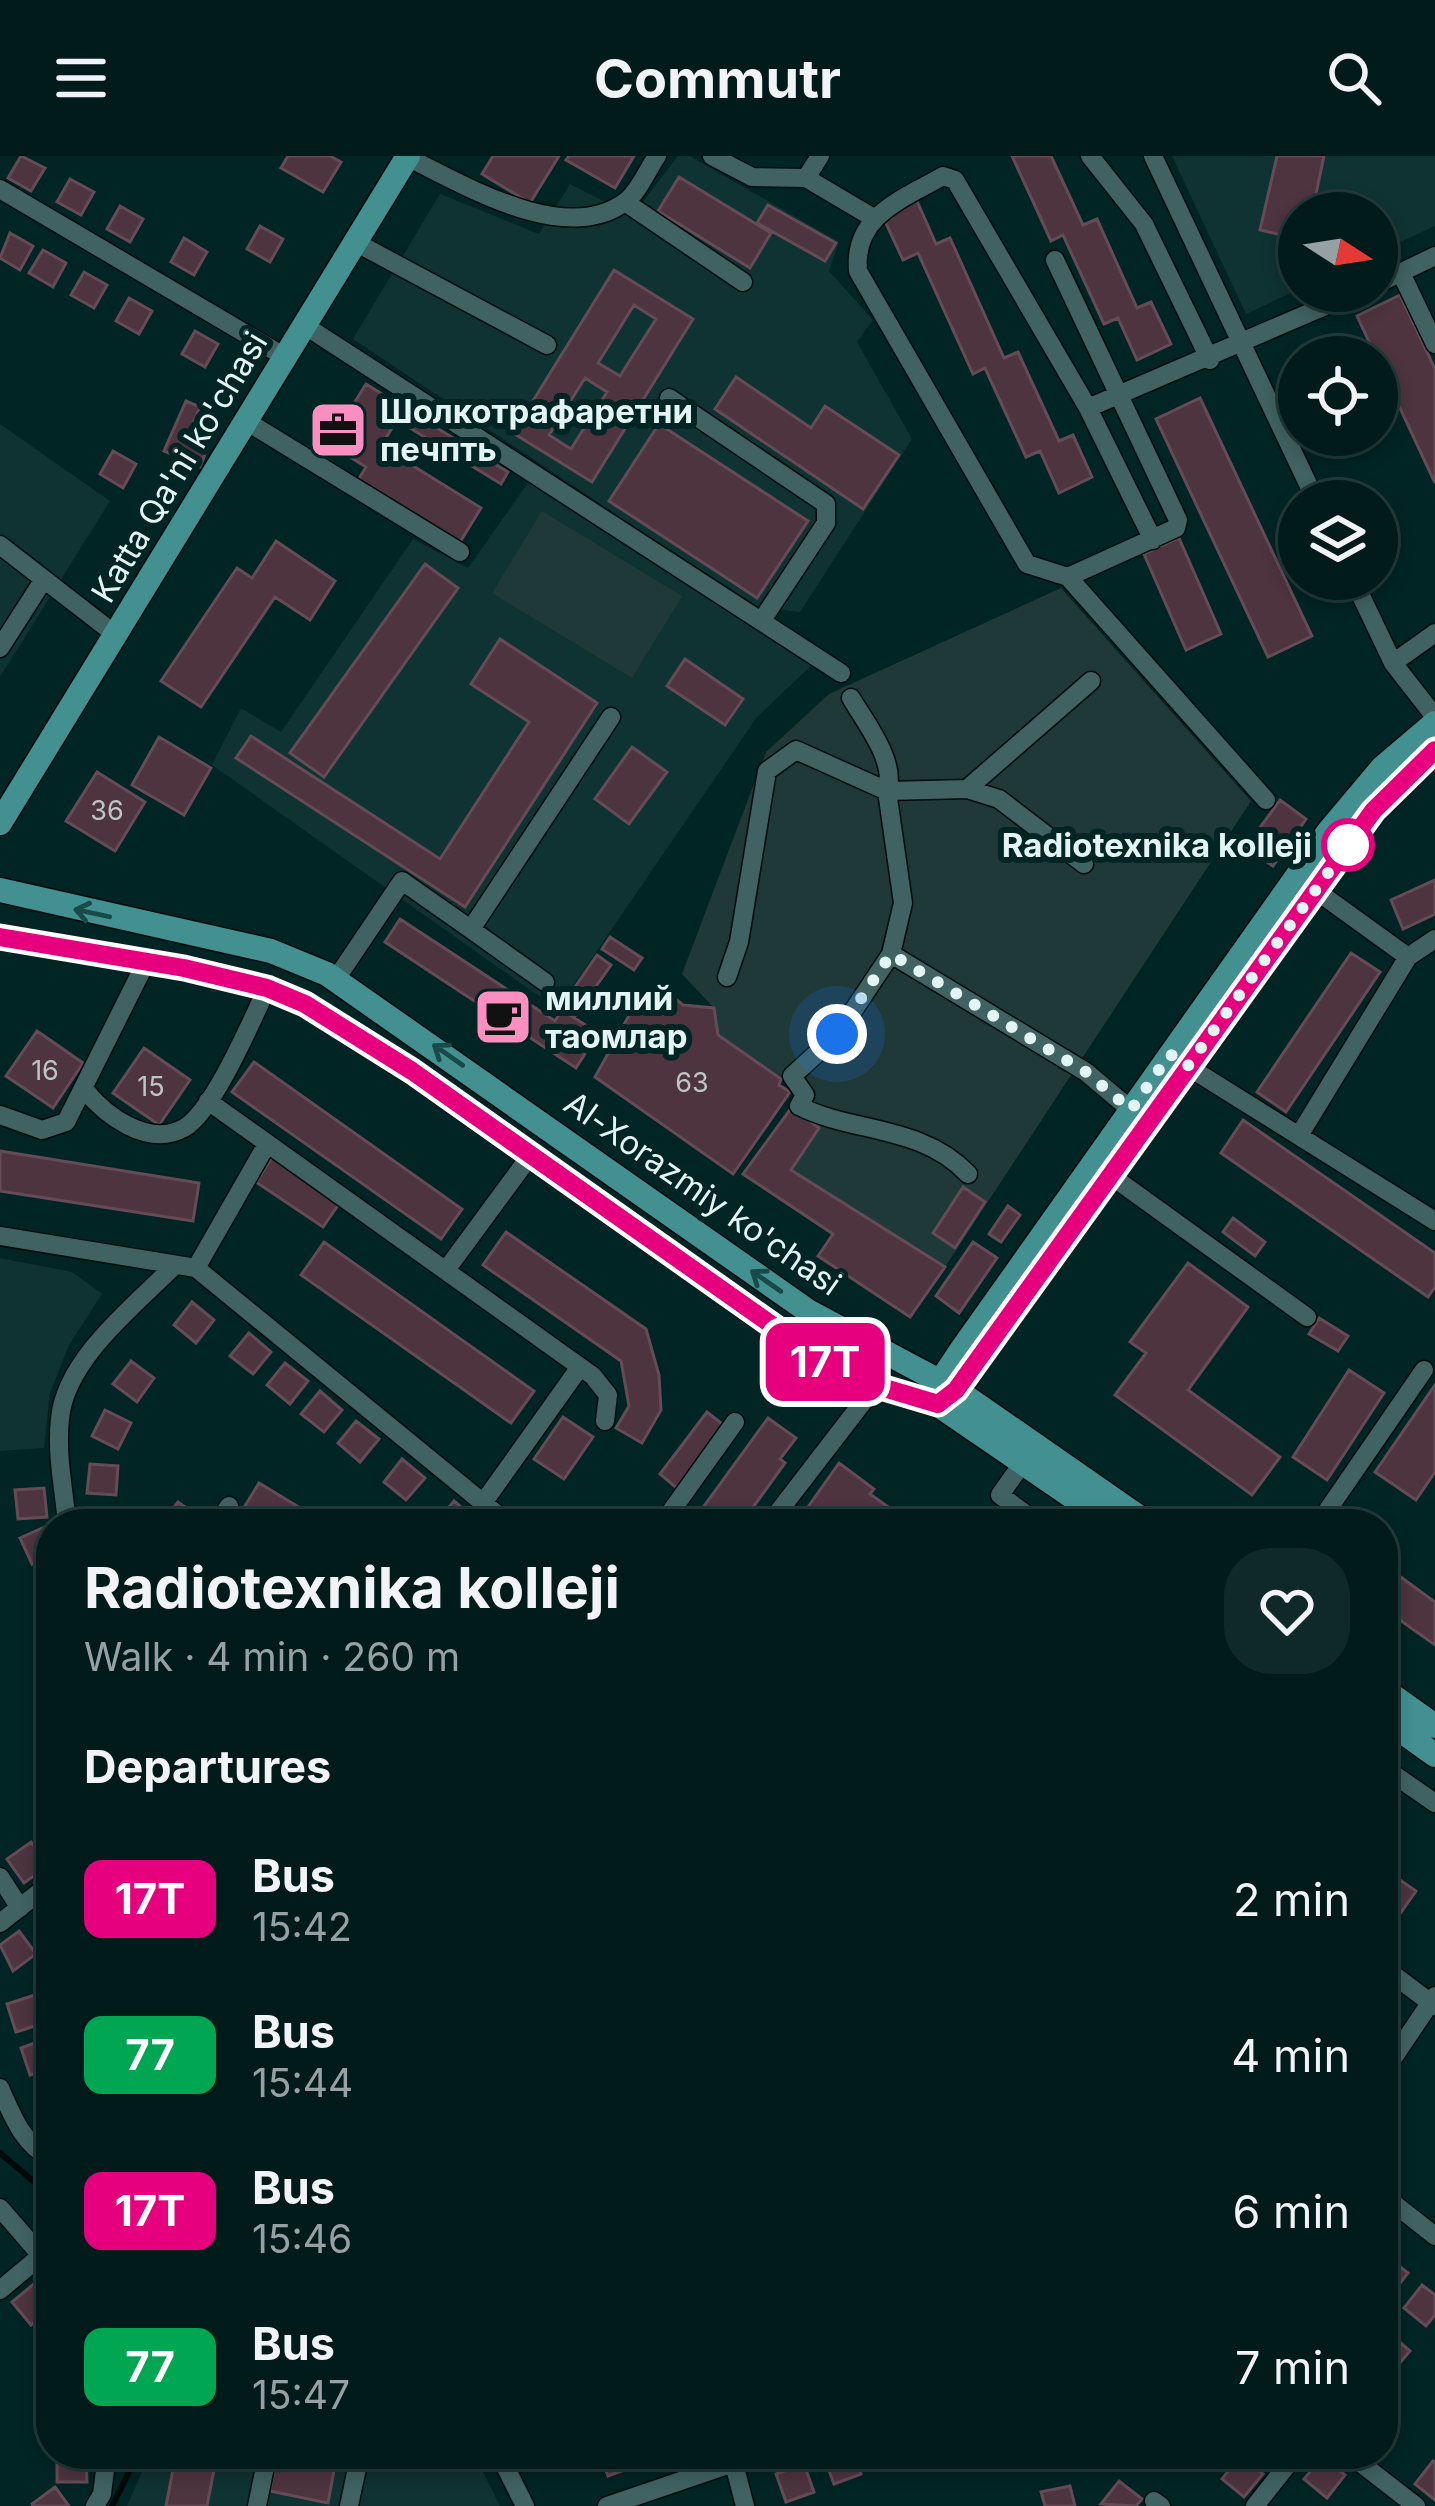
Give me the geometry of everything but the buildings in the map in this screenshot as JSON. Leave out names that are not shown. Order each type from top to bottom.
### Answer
[{"type":"main road","name":"Katta Qa'ni ko'chasi","points":[[2,821],[406,156]]},
{"type":"main road","points":[[944,1392],[1110,1175],[1179,1061],[1306,883],[1355,796],[1435,720]]},
{"type":"main road","points":[[1306,883],[1435,750]]},
{"type":"main road","points":[[0,866],[10,894]]},
{"type":"main road","name":"Al-Xorazmiy ko'chasi","points":[[10,894],[271,951],[336,979],[808,1311],[1126,1509]]},
{"type":"main road","name":"Al-Xorazmiy ko'chasi","points":[[0,937],[147,961],[267,988],[366,1041],[844,1376],[876,1385],[944,1392],[1024,1461],[1091,1509]]},
{"type":"main road","points":[[944,1392],[1131,1110],[1179,1061]]},
{"type":"main road","points":[[1398,1700],[1435,1726]]},
{"type":"main road","points":[[1398,1729],[1435,1755]]},
{"type":"street","points":[[406,156],[535,215],[581,216],[625,202],[657,156]]},
{"type":"street","points":[[712,156],[752,176],[806,178],[872,218]]},
{"type":"street","points":[[806,178],[820,156]]},
{"type":"street","points":[[1090,156],[1144,224],[1210,360]]},
{"type":"street","points":[[1154,156],[1306,480]]},
{"type":"street","points":[[1153,540],[1088,408],[955,180],[943,176],[872,218],[856,249],[858,271],[1028,565],[1068,577],[1266,800]]},
{"type":"street","points":[[0,189],[285,357]]},
{"type":"street","points":[[625,202],[743,282]]},
{"type":"street","points":[[355,242],[547,345]]},
{"type":"street","points":[[1398,274],[1435,256]]},
{"type":"street","points":[[1055,260],[1177,513],[1176,528],[1068,577]]},
{"type":"street","points":[[1401,273],[1435,344]]},
{"type":"street","points":[[1088,408],[1122,398],[1312,312]]},
{"type":"street","points":[[304,326],[842,673]]},
{"type":"street","points":[[669,398],[826,504],[826,523],[762,620]]},
{"type":"street","points":[[246,421],[460,552]]},
{"type":"street","points":[[0,545],[116,634]]},
{"type":"street","points":[[0,648],[44,579]]},
{"type":"street","points":[[1363,600],[1393,663],[1435,720]]},
{"type":"street","points":[[1393,663],[1435,633]]},
{"type":"street","points":[[967,789],[1091,681]]},
{"type":"street","points":[[851,698],[891,779],[887,791],[903,903],[891,954],[837,1034],[792,1076],[805,1095],[799,1106],[830,1121],[862,1122],[904,1136],[968,1174]]},
{"type":"street","points":[[469,928],[611,717]]},
{"type":"street","points":[[727,976],[739,942],[767,771],[796,751],[887,791],[967,789],[999,799],[1084,864]]},
{"type":"street","points":[[336,979],[402,881],[544,982]]},
{"type":"street","points":[[1306,883],[1408,957]]},
{"type":"street","points":[[1300,1134],[1408,957],[1435,940]]},
{"type":"street","points":[[891,954],[1086,1072],[1131,1110]]},
{"type":"street","points":[[0,1115],[42,1130],[66,1122],[147,961]]},
{"type":"street","points":[[85,1090],[106,1115],[137,1129],[167,1132],[186,1127],[208,1101],[267,988]]},
{"type":"street","points":[[1179,1061],[1435,1221]]},
{"type":"street","points":[[208,1101],[580,1367],[608,1395],[605,1421]]},
{"type":"street","points":[[196,1268],[267,1144]]},
{"type":"street","points":[[446,1270],[530,1156]]},
{"type":"street","points":[[1110,1175],[1307,1317]]},
{"type":"street","points":[[0,1236],[172,1268],[196,1268],[490,1509]]},
{"type":"street","points":[[67,1509],[60,1420],[68,1391],[108,1335],[172,1268]]},
{"type":"street","points":[[483,1503],[580,1367]]},
{"type":"street","points":[[1328,1509],[1424,1370]]},
{"type":"street","points":[[781,1509],[876,1385]]},
{"type":"street","points":[[673,1509],[735,1422]]},
{"type":"street","points":[[1019,1509],[1000,1495],[1024,1461]]},
{"type":"street","points":[[1398,1777],[1435,1803]]},
{"type":"street","points":[[0,1877],[20,1908]]},
{"type":"street","points":[[0,1923],[36,1895]]},
{"type":"street","points":[[1398,1977],[1434,2001],[1398,2042]]},
{"type":"street","points":[[0,2089],[19,2128],[36,2149]]},
{"type":"street","points":[[1398,2207],[1435,2236]]},
{"type":"street","points":[[0,2208],[36,2249]]},
{"type":"street","points":[[0,2290],[36,2267]]},
{"type":"street","points":[[95,2506],[103,2494],[106,2469]]},
{"type":"street","points":[[257,2506],[265,2469]]},
{"type":"street","points":[[349,2506],[357,2469]]},
{"type":"street","points":[[506,2469],[525,2506]]},
{"type":"street","points":[[607,2506],[719,2469]]},
{"type":"street","points":[[735,2469],[745,2506]]},
{"type":"street","points":[[1255,2506],[1284,2469]]},
{"type":"street","points":[[1368,2469],[1416,2506]]},
{"type":"shaded area","points":[[678,156],[690,156],[839,242],[829,271],[873,320],[857,342],[912,439],[800,612],[755,607],[353,339],[440,194],[539,234],[570,184],[632,216]]},
{"type":"shaded area","points":[[1172,156],[1435,156],[1435,226],[1398,243],[1398,192],[1278,192],[1278,299],[1246,314]]},
{"type":"shaded area","points":[[0,424],[110,501],[0,677]]},
{"type":"shaded area","points":[[530,480],[812,665],[757,717],[557,1009],[212,765],[241,708],[281,732],[413,539],[468,568]]},
{"type":"shaded area","points":[[542,511],[682,596],[632,678],[492,593]]},
{"type":"shaded area","points":[[1061,588],[1251,801],[945,1267],[791,1170],[819,1129],[792,1107],[800,1093],[718,1035],[714,1008],[682,974],[766,752],[829,694]]},
{"type":"shaded area","points":[[0,1258],[72,1272],[102,1294],[69,1345],[50,1393],[44,1448],[0,1451]]},
{"type":"shaded area","points":[[143,2469],[482,2469],[500,2506],[127,2506]]},
{"type":"waterway","points":[[0,2153],[36,2183]]},
{"type":"waterway","points":[[112,2506],[130,2469]]},
{"type":"bus line","name":"17T","points":[[0,937],[184,968],[267,988],[305,1004],[412,1071],[844,1376],[938,1404],[956,1390],[1373,811],[1435,750]]},
{"type":"place","name":"Шолкотрафаретни печпть","points":[[338,430]]},
{"type":"place","name":"Radiotexnika kolleji","points":[[1348,845]]},
{"type":"place","name":"миллий таомлар","points":[[503,1017]]},
{"type":"route","points":[[837,1034],[891,954],[1086,1072],[1131,1110],[1170,1054],[1187,1067],[1354,837],[1348,845]]}]
